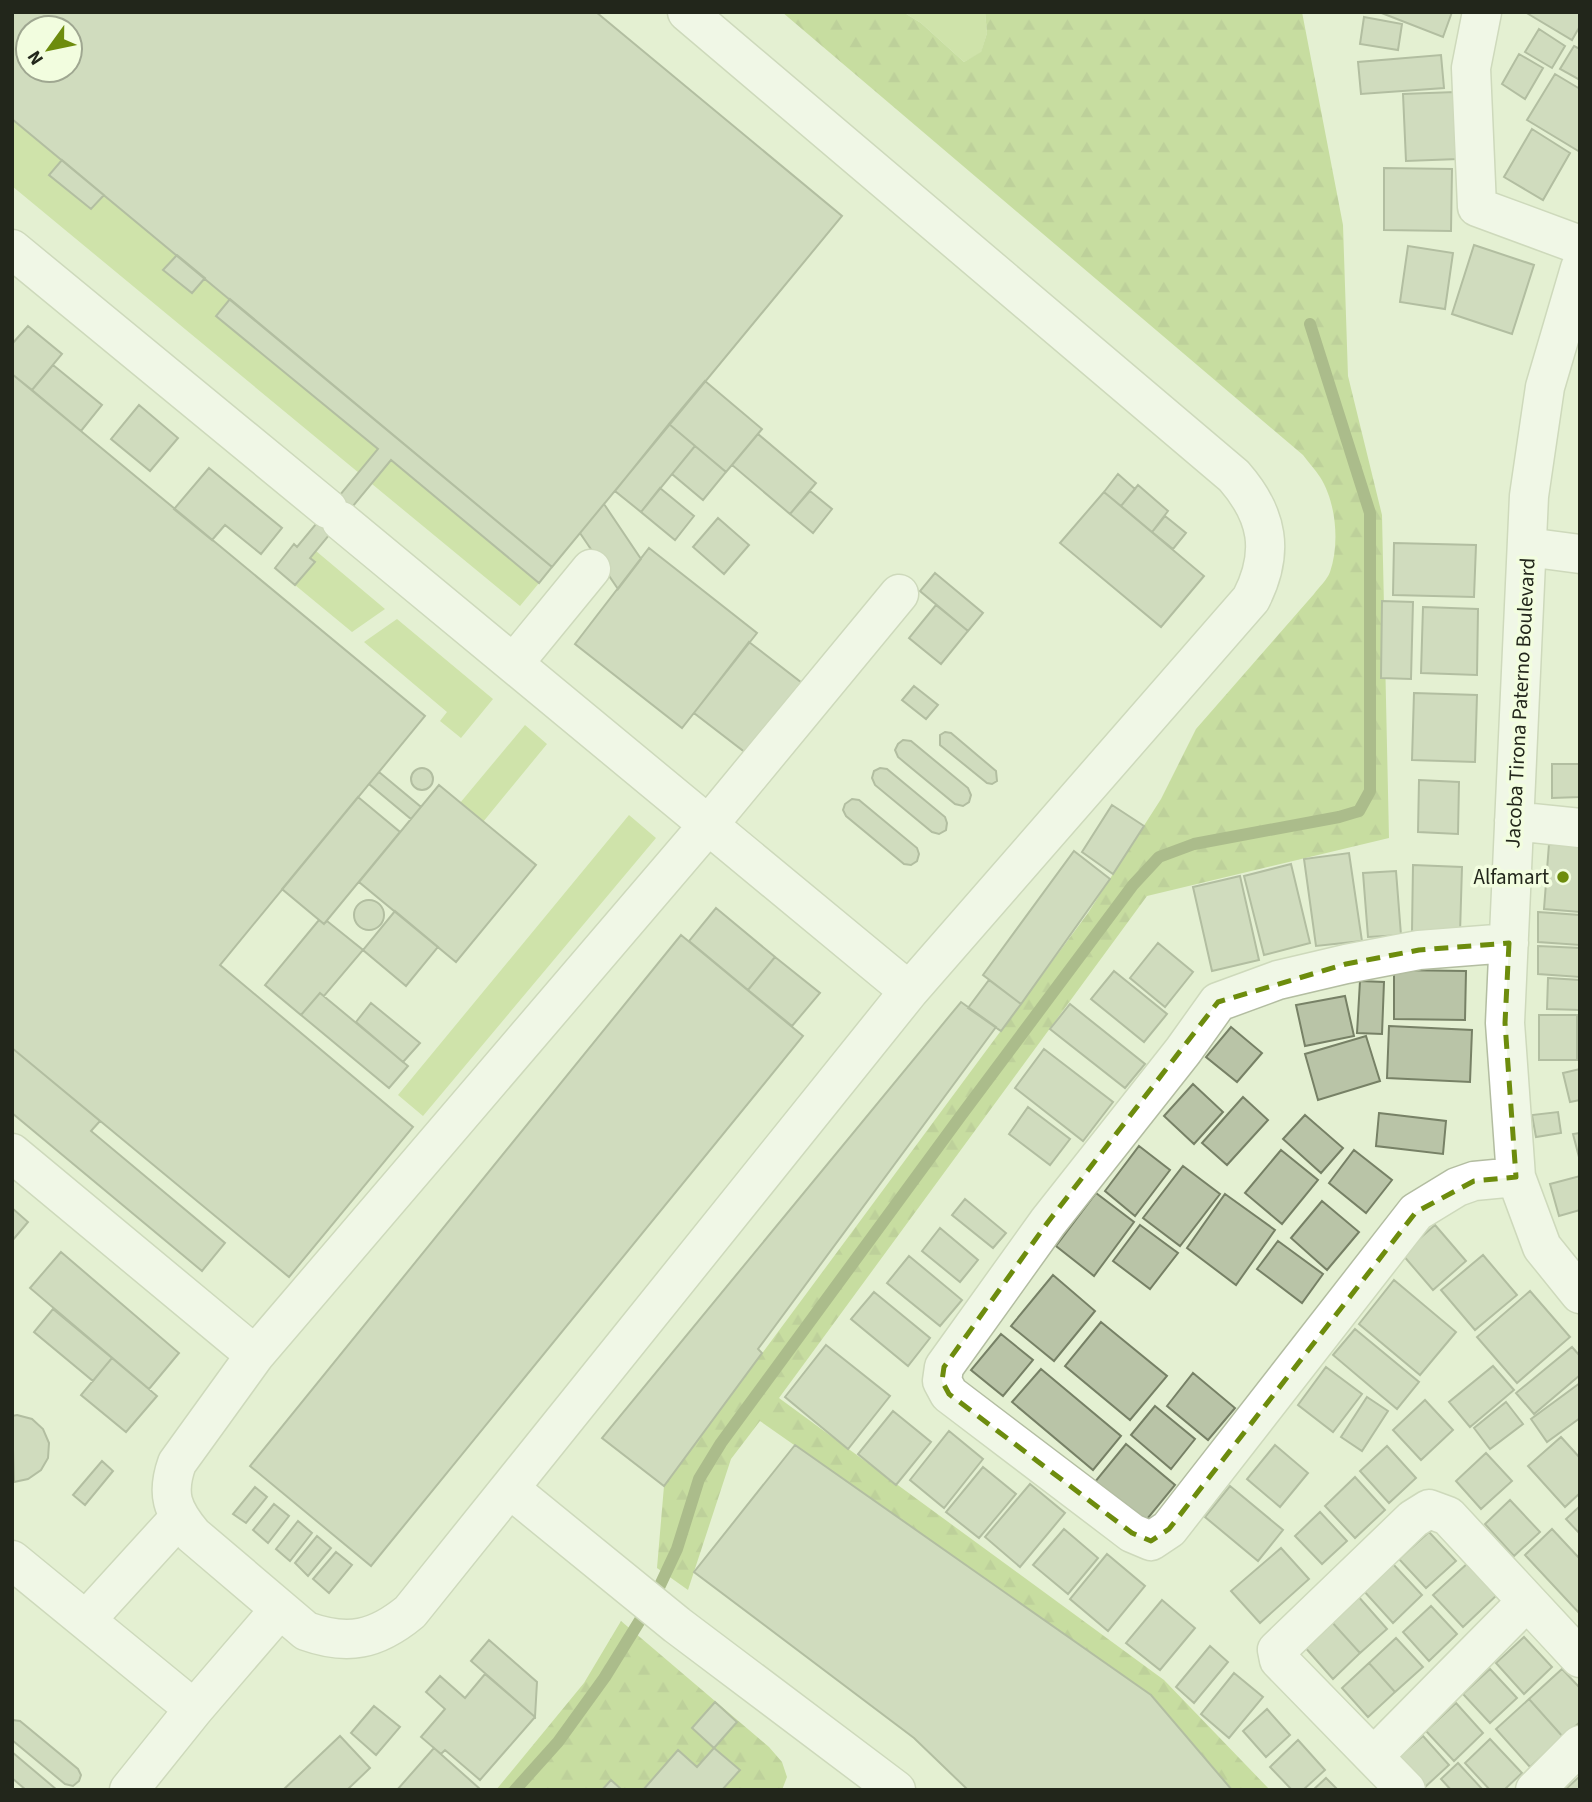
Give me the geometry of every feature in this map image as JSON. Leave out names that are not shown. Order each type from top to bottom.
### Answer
[{"type":"street","points":[[687,12],[1234,475],[1250,494],[1263,526],[1265,559],[1261,580],[1251,599],[909,991],[410,1612],[379,1633],[362,1638],[342,1640],[306,1631],[193,1535],[179,1518],[172,1500],[170,1482],[177,1463],[255,1355],[709,824],[899,594]]},
{"type":"street","points":[[1482,12],[1471,68],[1477,207],[1580,245]]},
{"type":"street","points":[[12,249],[909,991]]},
{"type":"street","name":"Jacoba Tirona Paterno Boulevard","points":[[1580,268],[1545,387],[1529,496],[1505,1023],[1516,1178],[1542,1247],[1580,1294]]},
{"type":"street","points":[[1527,547],[1580,554]]},
{"type":"street","points":[[514,663],[591,569]]},
{"type":"street","points":[[1514,821],[1580,828]]},
{"type":"street","points":[[1509,943],[1419,950],[1346,964],[1278,980],[1218,1002],[1183,1051],[1048,1222],[944,1367],[942,1381],[949,1394],[1132,1533],[1151,1541],[1169,1529],[1416,1212],[1457,1187],[1474,1181],[1516,1178]]},
{"type":"street","points":[[12,1153],[255,1355]]},
{"type":"street","points":[[510,1489],[677,1625],[883,1785]]},
{"type":"street","points":[[1406,1790],[1279,1660],[1277,1650],[1413,1519],[1429,1509],[1448,1516],[1580,1658]]},
{"type":"street","points":[[87,1619],[179,1518]]},
{"type":"street","points":[[12,1560],[194,1709]]},
{"type":"street","points":[[1374,1756],[1527,1601]]},
{"type":"street","points":[[129,1790],[280,1609]]},
{"type":"street","points":[[1535,1790],[1580,1745]]},
{"type":"highlighted area","points":[[1509,943],[1505,1023],[1516,1177],[1474,1181],[1416,1212],[1169,1529],[1151,1541],[1132,1533],[949,1394],[942,1381],[944,1367],[1048,1222],[1218,1002],[1346,964],[1419,950]]},
{"type":"green space","points":[[782,12],[903,12],[921,23],[964,62],[981,52],[987,33],[985,12],[1302,12],[1343,225],[1348,376],[1382,515],[1389,838],[1147,896],[779,1398],[1164,1680],[1270,1790],[1232,1790],[1151,1695],[760,1421],[731,1459],[688,1590],[657,1568],[664,1486],[1088,913],[1161,799],[1196,729],[1325,581],[1330,572],[1335,548],[1335,523],[1330,498],[1320,477],[1303,455]]},
{"type":"green space","points":[[903,12],[985,12],[987,33],[981,53],[964,62],[921,23]]},
{"type":"green space","points":[[12,119],[62,160],[50,175],[91,209],[104,195],[177,255],[164,271],[192,293],[205,278],[230,299],[217,316],[378,449],[359,473],[12,186]]},
{"type":"green space","points":[[391,460],[539,583],[520,606],[372,484]]},
{"type":"green space","points":[[316,551],[385,609],[352,632],[295,585],[315,562],[310,558]]},
{"type":"green space","points":[[397,619],[493,699],[461,738],[440,721],[447,712],[364,642]]},
{"type":"green space","points":[[525,725],[547,744],[483,822],[460,803]]},
{"type":"green space","points":[[629,815],[656,838],[423,1116],[398,1095]]},
{"type":"green space","points":[[621,1621],[769,1747],[782,1762],[787,1777],[782,1790],[622,1790],[611,1780],[602,1790],[496,1790],[584,1683]]},
{"type":"building","points":[[12,12],[596,12],[842,216],[552,567],[12,119]]},
{"type":"building","points":[[1379,12],[1452,12],[1443,37]]},
{"type":"building","points":[[1525,12],[1580,12],[1580,26],[1572,40]]},
{"type":"building","points":[[1364,17],[1402,24],[1398,50],[1360,44]]},
{"type":"building","points":[[1539,29],[1565,46],[1552,68],[1525,52]]},
{"type":"building","points":[[1574,46],[1580,49],[1580,80],[1560,69]]},
{"type":"building","points":[[1519,54],[1543,68],[1525,99],[1502,84]]},
{"type":"building","points":[[1441,55],[1444,88],[1361,94],[1358,62]]},
{"type":"building","points":[[1555,74],[1580,89],[1580,152],[1527,120]]},
{"type":"building","points":[[1455,92],[1458,159],[1406,161],[1403,94]]},
{"type":"building","points":[[1532,129],[1570,153],[1543,200],[1504,177]]},
{"type":"building","points":[[62,160],[104,195],[91,209],[49,175]]},
{"type":"building","points":[[1384,168],[1452,169],[1451,231],[1384,230]]},
{"type":"building","points":[[1474,245],[1534,265],[1512,334],[1452,314]]},
{"type":"building","points":[[1408,246],[1453,253],[1445,309],[1400,302]]},
{"type":"building","points":[[177,255],[205,278],[192,293],[163,270]]},
{"type":"building","points":[[230,299],[552,567],[539,583],[391,460],[310,558],[315,562],[295,585],[275,568],[294,544],[297,547],[378,449],[216,316]]},
{"type":"building","points":[[28,326],[62,354],[32,390],[12,374],[12,344]]},
{"type":"building","points":[[53,365],[102,405],[81,431],[32,390]]},
{"type":"building","points":[[12,374],[425,716],[220,965],[413,1127],[289,1277],[12,1048]]},
{"type":"building","points":[[705,381],[762,429],[726,472],[669,424]]},
{"type":"building","points":[[139,405],[178,438],[150,471],[111,439]]},
{"type":"building","points":[[669,424],[695,446],[641,512],[615,491]]},
{"type":"building","points":[[758,434],[816,483],[790,514],[732,465]]},
{"type":"building","points":[[695,446],[726,472],[703,500],[672,474]]},
{"type":"building","points":[[209,468],[282,528],[261,554],[225,525],[212,540],[174,509]]},
{"type":"building","points":[[1118,474],[1135,489],[1121,506],[1104,492]]},
{"type":"building","points":[[1138,485],[1168,511],[1152,532],[1121,506]]},
{"type":"building","points":[[660,488],[694,516],[675,540],[641,512]]},
{"type":"building","points":[[810,491],[832,509],[813,533],[790,514]]},
{"type":"building","points":[[1104,492],[1204,576],[1161,627],[1060,543]]},
{"type":"building","points":[[604,504],[641,559],[618,589],[580,533]]},
{"type":"building","points":[[1165,516],[1186,533],[1173,549],[1152,532]]},
{"type":"building","points":[[718,518],[749,545],[724,574],[693,547]]},
{"type":"building","points":[[1394,543],[1476,545],[1474,597],[1393,595]]},
{"type":"building","points":[[649,548],[757,633],[682,728],[575,644]]},
{"type":"building","points":[[935,573],[983,613],[968,631],[920,591]]},
{"type":"building","points":[[1382,601],[1413,602],[1411,679],[1381,678]]},
{"type":"building","points":[[936,605],[968,631],[941,664],[909,638]]},
{"type":"building","points":[[1423,607],[1478,609],[1477,675],[1421,673]]},
{"type":"building","points":[[749,642],[802,683],[746,753],[694,713]]},
{"type":"building","points":[[914,686],[938,705],[926,719],[902,700]]},
{"type":"building","points":[[1414,693],[1477,695],[1475,762],[1412,760]]},
{"type":"building","points":[[951,733],[996,771],[997,781],[987,783],[940,745],[940,735]]},
{"type":"building","points":[[903,740],[911,741],[968,788],[971,795],[969,802],[963,806],[955,804],[898,757],[895,750]]},
{"type":"building","points":[[1552,764],[1580,764],[1580,797],[1552,798]]},
{"type":"building","points":[[422,768],[430,771],[433,779],[430,787],[422,790],[414,787],[411,779],[414,771]]},
{"type":"building","points":[[887,769],[945,817],[946,830],[939,834],[932,832],[875,785],[872,778],[874,771]]},
{"type":"building","points":[[379,772],[421,807],[411,819],[369,784]]},
{"type":"building","points":[[1419,780],[1459,782],[1458,834],[1418,832]]},
{"type":"building","points":[[439,785],[536,865],[456,962],[359,882]]},
{"type":"building","points":[[358,797],[400,832],[324,924],[282,889]]},
{"type":"building","points":[[852,799],[859,800],[917,848],[917,861],[911,865],[904,864],[846,816],[843,810],[845,804]]},
{"type":"building","points":[[1112,805],[1144,826],[1113,874],[1082,852]]},
{"type":"building","name":"Alfamart","points":[[1549,844],[1580,845],[1580,912],[1544,909]]},
{"type":"building","points":[[1074,851],[1110,879],[1021,1004],[983,975]]},
{"type":"building","points":[[1349,853],[1362,941],[1316,946],[1304,859]]},
{"type":"building","points":[[1291,864],[1310,943],[1264,955],[1244,876]]},
{"type":"building","points":[[1413,865],[1462,867],[1460,933],[1412,931]]},
{"type":"building","points":[[1396,871],[1401,935],[1368,937],[1363,873]]},
{"type":"building","points":[[1240,876],[1259,960],[1212,971],[1193,887]]},
{"type":"building","points":[[369,900],[375,901],[383,909],[383,921],[375,929],[369,930],[363,929],[355,921],[354,915],[355,909],[363,901]]},
{"type":"building","points":[[716,908],[775,957],[748,990],[689,941]]},
{"type":"building","points":[[395,911],[438,947],[406,986],[363,950]]},
{"type":"building","points":[[1538,912],[1580,915],[1580,945],[1538,942]]},
{"type":"building","points":[[319,920],[324,924],[327,921],[363,950],[324,996],[320,993],[301,1015],[265,985]]},
{"type":"building","points":[[681,935],[803,1036],[371,1566],[250,1466]]},
{"type":"building","points":[[1158,943],[1193,972],[1165,1007],[1130,978]]},
{"type":"building","points":[[1538,946],[1580,948],[1580,977],[1538,974]]},
{"type":"building","points":[[775,957],[820,993],[792,1026],[748,990]]},
{"type":"building","points":[[1394,970],[1466,971],[1465,1020],[1394,1019]]},
{"type":"building","points":[[1114,971],[1167,1014],[1144,1042],[1091,999]]},
{"type":"building","points":[[1548,978],[1580,980],[1580,1010],[1547,1009]]},
{"type":"building","points":[[989,980],[1021,1004],[1001,1031],[968,1008]]},
{"type":"building","points":[[1360,981],[1384,982],[1382,1034],[1357,1033]]},
{"type":"building","points":[[320,993],[408,1066],[389,1088],[301,1015]]},
{"type":"building","points":[[1345,996],[1354,1036],[1305,1046],[1296,1005]]},
{"type":"building","points":[[961,1002],[996,1027],[758,1349],[762,1353],[664,1486],[602,1438]]},
{"type":"building","points":[[371,1003],[420,1043],[403,1062],[356,1022]]},
{"type":"building","points":[[1070,1004],[1145,1064],[1125,1088],[1050,1029]]},
{"type":"building","points":[[1539,1015],[1577,1015],[1577,1060],[1539,1060]]},
{"type":"building","points":[[1389,1026],[1472,1030],[1470,1082],[1387,1078]]},
{"type":"building","points":[[1231,1027],[1262,1053],[1237,1082],[1206,1057]]},
{"type":"building","points":[[1366,1036],[1380,1081],[1318,1100],[1305,1054]]},
{"type":"building","points":[[12,1048],[100,1121],[91,1131],[225,1243],[202,1271],[12,1113]]},
{"type":"building","points":[[1044,1049],[1113,1102],[1083,1141],[1015,1088]]},
{"type":"building","points":[[1580,1069],[1580,1100],[1570,1102],[1563,1073]]},
{"type":"building","points":[[1193,1084],[1223,1112],[1194,1144],[1164,1116]]},
{"type":"building","points":[[1243,1097],[1268,1120],[1227,1165],[1202,1143]]},
{"type":"building","points":[[1028,1107],[1070,1139],[1050,1165],[1009,1134]]},
{"type":"building","points":[[1558,1112],[1561,1133],[1536,1137],[1532,1115]]},
{"type":"building","points":[[1379,1113],[1446,1121],[1443,1154],[1376,1146]]},
{"type":"building","points":[[1305,1115],[1343,1148],[1321,1173],[1283,1139]]},
{"type":"building","points":[[1580,1133],[1580,1161],[1573,1134]]},
{"type":"building","points":[[1139,1146],[1170,1170],[1135,1216],[1105,1191]]},
{"type":"building","points":[[1281,1150],[1318,1180],[1282,1224],[1245,1193]]},
{"type":"building","points":[[1354,1150],[1392,1180],[1366,1213],[1329,1183]]},
{"type":"building","points":[[1183,1166],[1220,1194],[1180,1246],[1143,1218]]},
{"type":"building","points":[[1580,1176],[1580,1210],[1559,1216],[1550,1184]]},
{"type":"building","points":[[1096,1193],[1134,1222],[1094,1276],[1056,1246]]},
{"type":"building","points":[[1225,1194],[1275,1230],[1236,1285],[1187,1248]]},
{"type":"building","points":[[965,1199],[1006,1233],[993,1248],[952,1215]]},
{"type":"building","points":[[1322,1201],[1359,1232],[1327,1270],[1291,1238]]},
{"type":"building","points":[[12,1208],[28,1222],[12,1241]]},
{"type":"building","points":[[1140,1225],[1178,1253],[1150,1289],[1113,1261]]},
{"type":"building","points":[[1435,1225],[1466,1261],[1433,1290],[1402,1254]]},
{"type":"building","points":[[940,1228],[978,1260],[960,1282],[922,1251]]},
{"type":"building","points":[[1278,1241],[1323,1274],[1302,1303],[1257,1269]]},
{"type":"building","points":[[61,1252],[179,1353],[149,1389],[30,1288]]},
{"type":"building","points":[[1483,1255],[1517,1295],[1475,1330],[1441,1290]]},
{"type":"building","points":[[909,1256],[962,1300],[940,1326],[887,1283]]},
{"type":"building","points":[[1053,1275],[1095,1311],[1054,1361],[1011,1326]]},
{"type":"building","points":[[1394,1280],[1456,1332],[1420,1375],[1359,1324]]},
{"type":"building","points":[[1530,1291],[1570,1337],[1517,1383],[1477,1337]]},
{"type":"building","points":[[874,1292],[930,1338],[908,1366],[851,1319]]},
{"type":"building","points":[[53,1309],[112,1358],[93,1381],[34,1332]]},
{"type":"building","points":[[1101,1322],[1167,1376],[1130,1420],[1065,1366]]},
{"type":"building","points":[[1355,1329],[1419,1382],[1397,1409],[1333,1355]]},
{"type":"building","points":[[1001,1334],[1033,1360],[1003,1396],[971,1370]]},
{"type":"building","points":[[826,1345],[890,1396],[848,1449],[785,1397]]},
{"type":"building","points":[[1572,1347],[1580,1356],[1580,1375],[1534,1414],[1516,1393]]},
{"type":"building","points":[[112,1358],[157,1396],[126,1432],[81,1395]]},
{"type":"building","points":[[1493,1366],[1514,1390],[1470,1427],[1449,1402]]},
{"type":"building","points":[[1326,1367],[1362,1394],[1333,1432],[1298,1405]]},
{"type":"building","points":[[1041,1369],[1121,1436],[1093,1470],[1012,1402]]},
{"type":"building","points":[[1193,1373],[1235,1408],[1208,1440],[1167,1406]]},
{"type":"building","points":[[1580,1383],[1580,1418],[1547,1442],[1531,1419]]},
{"type":"building","points":[[1367,1397],[1388,1411],[1362,1451],[1341,1437]]},
{"type":"building","points":[[1425,1400],[1453,1430],[1421,1460],[1393,1430]]},
{"type":"building","points":[[1506,1402],[1523,1424],[1490,1449],[1474,1428]]},
{"type":"building","points":[[1155,1406],[1195,1439],[1171,1469],[1131,1435]]},
{"type":"building","points":[[893,1411],[931,1442],[896,1485],[858,1454]]},
{"type":"building","points":[[12,1416],[32,1419],[43,1429],[49,1443],[48,1458],[41,1470],[28,1479],[14,1482]]},
{"type":"building","points":[[949,1431],[983,1459],[944,1508],[910,1480]]},
{"type":"building","points":[[1561,1437],[1580,1458],[1580,1493],[1565,1507],[1528,1466]]},
{"type":"building","points":[[1126,1444],[1175,1485],[1143,1524],[1094,1483]]},
{"type":"building","points":[[795,1445],[1151,1695],[1232,1790],[968,1790],[914,1738],[694,1572]]},
{"type":"building","points":[[1275,1445],[1308,1473],[1280,1507],[1247,1479]]},
{"type":"building","points":[[1387,1446],[1416,1478],[1389,1503],[1360,1471]]},
{"type":"building","points":[[1486,1453],[1512,1481],[1481,1509],[1456,1481]]},
{"type":"building","points":[[102,1461],[113,1471],[85,1505],[73,1495]]},
{"type":"building","points":[[983,1467],[1016,1494],[979,1538],[946,1512]]},
{"type":"building","points":[[1355,1477],[1385,1510],[1355,1538],[1325,1506]]},
{"type":"building","points":[[1030,1484],[1065,1513],[1020,1567],[985,1537]]},
{"type":"building","points":[[1230,1486],[1283,1530],[1258,1561],[1205,1517]]},
{"type":"building","points":[[255,1487],[267,1497],[246,1523],[233,1514]]},
{"type":"building","points":[[1510,1500],[1540,1532],[1514,1556],[1485,1524]]},
{"type":"building","points":[[274,1504],[289,1516],[268,1543],[253,1530]]},
{"type":"building","points":[[1580,1506],[1580,1534],[1566,1519]]},
{"type":"building","points":[[1320,1512],[1347,1541],[1322,1564],[1295,1536]]},
{"type":"building","points":[[298,1521],[312,1533],[290,1561],[276,1549]]},
{"type":"building","points":[[1064,1529],[1098,1558],[1068,1594],[1033,1565]]},
{"type":"building","points":[[1552,1529],[1580,1559],[1580,1614],[1525,1555]]},
{"type":"building","points":[[1429,1532],[1456,1561],[1426,1588],[1399,1559]]},
{"type":"building","points":[[317,1536],[331,1548],[308,1576],[295,1563]]},
{"type":"building","points":[[1281,1548],[1309,1579],[1260,1623],[1231,1591]]},
{"type":"building","points":[[336,1552],[352,1565],[329,1593],[313,1579]]},
{"type":"building","points":[[1107,1554],[1145,1586],[1108,1631],[1070,1599]]},
{"type":"building","points":[[1469,1562],[1498,1594],[1463,1627],[1433,1595]]},
{"type":"building","points":[[1392,1563],[1422,1595],[1393,1623],[1363,1590]]},
{"type":"building","points":[[1357,1595],[1387,1629],[1360,1653],[1330,1620]]},
{"type":"building","points":[[1162,1600],[1195,1628],[1160,1670],[1126,1643]]},
{"type":"building","points":[[1431,1606],[1457,1634],[1429,1661],[1403,1632]]},
{"type":"building","points":[[1330,1620],[1360,1653],[1333,1679],[1303,1645]]},
{"type":"building","points":[[1524,1637],[1552,1667],[1524,1694],[1496,1663]]},
{"type":"building","points":[[1396,1638],[1423,1667],[1395,1692],[1369,1663]]},
{"type":"building","points":[[489,1640],[537,1682],[535,1717],[471,1661]]},
{"type":"building","points":[[1210,1646],[1228,1662],[1194,1703],[1176,1687]]},
{"type":"building","points":[[1369,1663],[1395,1692],[1368,1717],[1342,1688]]},
{"type":"building","points":[[1490,1669],[1517,1698],[1490,1723],[1463,1694]]},
{"type":"building","points":[[1562,1669],[1580,1688],[1580,1722],[1563,1737],[1529,1699]]},
{"type":"building","points":[[1234,1673],[1263,1697],[1229,1738],[1201,1714]]},
{"type":"building","points":[[485,1674],[535,1717],[480,1780],[445,1750],[441,1754],[421,1737],[445,1709],[426,1692],[440,1676],[465,1698]]},
{"type":"building","points":[[1529,1699],[1563,1737],[1530,1767],[1496,1729]]},
{"type":"building","points":[[715,1702],[737,1722],[714,1748],[692,1728]]},
{"type":"building","points":[[1456,1703],[1483,1733],[1454,1761],[1426,1731]]},
{"type":"building","points":[[374,1706],[400,1727],[376,1755],[351,1733]]},
{"type":"building","points":[[1267,1709],[1290,1735],[1266,1757],[1243,1731]]},
{"type":"building","points":[[12,1720],[20,1721],[78,1769],[81,1775],[79,1781],[73,1786],[65,1784],[12,1740]]},
{"type":"building","points":[[340,1736],[370,1768],[347,1790],[283,1790]]},
{"type":"building","points":[[1423,1736],[1449,1765],[1425,1787],[1398,1758]]},
{"type":"building","points":[[1490,1739],[1522,1773],[1504,1790],[1490,1790],[1465,1763]]},
{"type":"building","points":[[1298,1740],[1325,1770],[1303,1790],[1292,1790],[1270,1767]]},
{"type":"building","points":[[434,1748],[480,1789],[397,1790]]},
{"type":"building","points":[[714,1748],[740,1770],[722,1790],[643,1790],[678,1750],[697,1767]]},
{"type":"building","points":[[12,1752],[57,1790],[26,1790],[12,1778]]},
{"type":"building","points":[[1458,1763],[1483,1790],[1451,1790],[1441,1779]]},
{"type":"building","points":[[1580,1776],[1580,1790],[1565,1790]]},
{"type":"building","points":[[1326,1778],[1338,1790],[1313,1790]]},
{"type":"building","points":[[611,1780],[622,1790],[602,1790]]},
{"type":"waterway","points":[[515,1790],[558,1742],[605,1677],[655,1596],[677,1549],[699,1479],[721,1443],[1133,885],[1159,857],[1194,844],[1359,811],[1370,791],[1370,513],[1310,324]]},
{"type":"place","name":"Alfamart","points":[[1563,877]]}]
